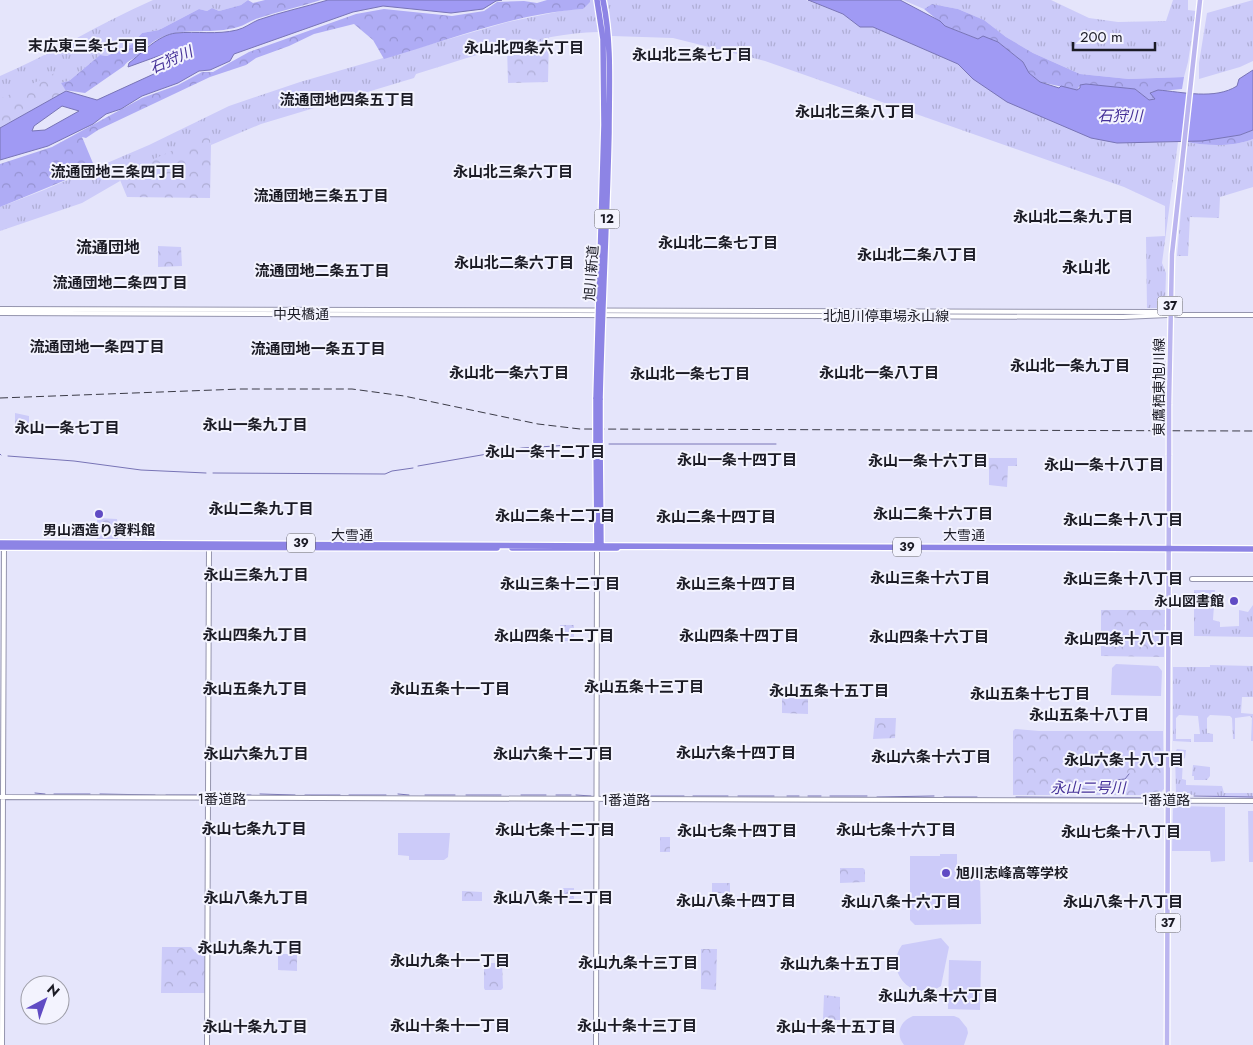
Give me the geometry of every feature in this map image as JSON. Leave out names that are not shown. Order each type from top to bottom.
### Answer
[{"type":"highway","name":"旭川新道","points":[[597,0],[605,26]]},
{"type":"highway","name":"旭川新道","points":[[599,546],[599,313],[606,39],[604,0]]},
{"type":"highway","name":"大雪通","points":[[2,545],[1253,548]]},
{"type":"main road","name":"東鷹栖東旭川線","points":[[1167,1045],[1170,314],[1172,254],[1200,0]]},
{"type":"street","name":"中央橋通","points":[[0,309],[210,312]]},
{"type":"street","name":"北旭川停車場永山線","points":[[599,313],[1160,312],[1170,314],[1253,315]]},
{"type":"street","name":"中央橋通","points":[[0,313],[599,313]]},
{"type":"street","points":[[2,545],[2,1045]]},
{"type":"street","points":[[208,1045],[209,545]]},
{"type":"street","points":[[596,1045],[599,546]]},
{"type":"street","points":[[1192,579],[1253,579]]},
{"type":"street","name":"1番道路","points":[[1,797],[1253,801]]},
{"type":"green space","points":[[153,0],[248,0],[241,5],[219,11],[212,8],[207,11],[199,9],[159,30],[142,33],[132,44],[107,56],[100,55],[69,81],[60,83],[0,124],[0,76]]},
{"type":"green space","points":[[248,0],[253,3],[265,0],[321,0],[274,13],[238,27],[224,30],[174,33],[162,37],[85,93],[64,90],[60,83],[69,81],[100,55],[107,56],[132,44],[142,33],[159,30],[199,9],[207,11],[212,8],[219,11],[241,5]]},
{"type":"green space","points":[[547,0],[590,0],[590,2],[583,9],[533,16],[508,22],[384,59],[373,40],[354,24],[314,34],[289,46],[256,58],[246,65],[210,77],[98,130],[86,138],[82,137],[95,168],[0,207],[0,164],[52,147],[142,98],[178,85],[202,72],[213,72],[249,52],[356,14],[384,9],[452,16],[484,11],[497,2],[524,1],[537,3]]},
{"type":"green space","points":[[590,0],[594,0],[598,32],[528,41],[483,53],[416,74],[414,78],[261,124],[211,145],[209,135],[118,176],[120,181],[82,203],[0,231],[0,207],[149,145],[229,106],[300,82],[508,22],[566,10],[583,9]]},
{"type":"green space","points":[[607,0],[806,0],[843,14],[857,25],[873,27],[958,64],[973,79],[1116,143],[1178,142],[1162,263],[1166,273],[1165,305],[1161,308],[1147,308],[1146,237],[1165,236],[1165,206],[1124,187],[765,61],[673,38],[612,36]]},
{"type":"green space","points":[[903,0],[1051,0],[1089,18],[1118,22],[1166,21],[1173,0],[1188,0],[1188,10],[1196,11],[1184,77],[1129,79],[1080,74],[1033,53],[1006,37],[984,20],[958,9],[932,4],[924,9]]},
{"type":"green space","points":[[1253,0],[1253,61],[1240,67],[1199,79],[1199,63],[1207,13]]},
{"type":"green space","points":[[932,4],[958,9],[984,20],[1006,37],[1033,53],[1080,74],[1129,79],[1184,77],[1182,89],[1150,92],[1156,99],[1149,100],[1135,89],[1080,85],[1077,90],[1040,82],[1029,73],[1023,62],[998,42],[978,39],[945,26],[924,9]]},
{"type":"green space","points":[[549,37],[548,82],[508,83],[507,46]]},
{"type":"green space","points":[[55,73],[66,91],[0,128],[0,99]]},
{"type":"green space","points":[[1253,130],[1253,139],[1229,145],[1187,142],[1240,135]]},
{"type":"green space","points":[[209,134],[211,145],[210,198],[127,197],[118,175]]},
{"type":"green space","points":[[1253,139],[1253,187],[1220,197],[1219,218],[1190,217],[1188,256],[1177,256],[1187,142],[1220,145],[1245,142]]},
{"type":"green space","points":[[158,246],[181,247],[182,266],[158,267]]},
{"type":"green space","points":[[15,413],[29,416],[29,432],[15,431]]},
{"type":"green space","points":[[989,458],[1017,458],[1017,466],[1008,466],[1007,487],[989,485]]},
{"type":"green space","points":[[97,518],[117,519],[118,539],[97,539]]},
{"type":"green space","points":[[1194,590],[1215,590],[1213,620],[1220,622],[1220,627],[1239,626],[1239,610],[1248,612],[1253,605],[1253,637],[1194,636]]},
{"type":"green space","points":[[1101,610],[1165,610],[1164,657],[1101,656]]},
{"type":"green space","points":[[560,625],[574,625],[574,641],[560,641]]},
{"type":"green space","points":[[1116,664],[1158,666],[1162,671],[1161,696],[1111,695],[1112,668]]},
{"type":"green space","points":[[1210,665],[1253,666],[1253,697],[1242,697],[1241,713],[1253,714],[1253,741],[1251,741],[1252,718],[1250,716],[1235,718],[1235,739],[1233,739],[1232,718],[1230,716],[1210,715],[1207,718],[1207,733],[1213,734],[1213,742],[1194,742],[1194,734],[1200,734],[1198,716],[1179,715],[1176,718],[1176,739],[1191,739],[1191,742],[1173,741],[1173,667],[1210,667]]},
{"type":"green space","points":[[782,692],[808,693],[808,714],[782,713]]},
{"type":"green space","points":[[875,718],[896,718],[895,738],[873,739]]},
{"type":"green space","points":[[1015,729],[1039,731],[1163,731],[1164,789],[1158,795],[1013,795],[1013,731]]},
{"type":"green space","points":[[1177,749],[1186,750],[1185,758],[1183,759],[1182,779],[1186,780],[1186,785],[1222,786],[1224,793],[1253,793],[1253,798],[1176,794],[1175,752]]},
{"type":"green space","points":[[1193,765],[1210,767],[1210,776],[1207,780],[1194,780],[1194,776],[1192,776]]},
{"type":"green space","points":[[1175,806],[1225,807],[1225,861],[1211,862],[1210,851],[1172,851],[1173,809]]},
{"type":"green space","points":[[1248,811],[1253,811],[1253,862],[1249,862]]},
{"type":"green space","points":[[398,833],[450,833],[448,857],[444,860],[409,860],[409,856],[398,855]]},
{"type":"green space","points":[[660,837],[670,837],[670,852],[660,852]]},
{"type":"green space","points":[[940,854],[957,854],[957,867],[975,867],[980,874],[981,924],[915,925],[910,920],[910,856],[940,856]]},
{"type":"green space","points":[[840,868],[863,868],[865,870],[865,882],[840,883]]},
{"type":"green space","points":[[712,883],[730,883],[730,893],[712,893]]},
{"type":"green space","points":[[560,888],[574,888],[574,905],[568,905],[568,900],[560,900]]},
{"type":"green space","points":[[462,891],[482,892],[482,901],[462,901]]},
{"type":"green space","points":[[941,938],[949,947],[941,986],[931,991],[920,991],[911,988],[904,982],[896,965],[897,955],[902,945]]},
{"type":"green space","points":[[162,947],[191,947],[195,952],[208,952],[208,993],[161,993]]},
{"type":"green space","points":[[701,949],[717,949],[716,990],[701,989]]},
{"type":"green space","points":[[278,954],[297,954],[297,971],[278,970]]},
{"type":"green space","points":[[949,960],[981,961],[980,1010],[948,1009]]},
{"type":"green space","points":[[484,963],[502,963],[503,988],[501,990],[485,990]]},
{"type":"green space","points":[[824,995],[840,997],[840,1020],[823,1020]]},
{"type":"green space","points":[[913,1016],[954,1016],[959,1018],[967,1028],[968,1033],[964,1045],[904,1045],[900,1037],[900,1028],[905,1021]]},
{"type":"water","name":"石狩川","points":[[328,0],[502,0],[496,1],[483,9],[451,13],[383,6],[353,12],[234,54],[230,61],[210,70],[199,71],[178,83],[142,96],[121,109],[106,114],[93,124],[48,146],[0,160],[0,128],[66,91],[97,100],[193,56],[187,50],[164,54],[128,67],[129,63],[151,45],[169,34],[237,30],[275,14]],"holes":[[[62,106],[79,111],[45,130],[32,131],[34,126]]]},
{"type":"water","name":"石狩川","points":[[808,0],[900,0],[940,21],[945,26],[978,39],[983,36],[998,42],[1023,62],[1029,73],[1040,82],[1059,88],[1061,86],[1077,90],[1080,88],[1080,85],[1086,84],[1135,89],[1149,100],[1155,99],[1150,93],[1158,90],[1199,94],[1219,93],[1237,86],[1239,79],[1253,70],[1253,130],[1240,135],[1202,141],[1117,143],[1091,138],[1007,102],[973,79],[958,64],[873,27],[860,27],[843,14]]},
{"type":"waterway","points":[[418,466],[522,448],[587,444]]},
{"type":"waterway","points":[[609,444],[776,444]]},
{"type":"waterway","points":[[8,456],[74,461],[141,470],[206,473]]},
{"type":"waterway","points":[[213,473],[385,474],[413,468]]},
{"type":"waterway","points":[[1056,792],[1065,792],[1075,788],[1101,791],[1115,780],[1125,779],[1129,774]]},
{"type":"waterway","name":"永山二号川","points":[[35,793],[45,794]]},
{"type":"waterway","name":"永山二号川","points":[[54,794],[90,794]]},
{"type":"waterway","name":"永山二号川","points":[[100,794],[155,795]]},
{"type":"waterway","name":"永山二号川","points":[[213,794],[227,794]]},
{"type":"waterway","name":"永山二号川","points":[[234,794],[251,795]]},
{"type":"waterway","name":"永山二号川","points":[[260,794],[295,795]]},
{"type":"waterway","name":"永山二号川","points":[[398,794],[409,795]]},
{"type":"waterway","name":"永山二号川","points":[[166,795],[203,795]]},
{"type":"waterway","name":"永山二号川","points":[[305,795],[340,795]]},
{"type":"waterway","name":"永山二号川","points":[[349,795],[386,795]]},
{"type":"waterway","name":"永山二号川","points":[[425,795],[455,795]]},
{"type":"waterway","name":"永山二号川","points":[[466,795],[501,795]]},
{"type":"waterway","name":"永山二号川","points":[[521,795],[546,795]]},
{"type":"waterway","name":"永山二号川","points":[[556,795],[571,795]]},
{"type":"waterway","name":"永山二号川","points":[[576,795],[591,796]]},
{"type":"waterway","name":"永山二号川","points":[[604,795],[616,796]]},
{"type":"waterway","name":"永山二号川","points":[[626,796],[638,796]]},
{"type":"waterway","name":"永山二号川","points":[[648,796],[684,796]]},
{"type":"waterway","name":"永山二号川","points":[[693,796],[728,796]]},
{"type":"waterway","name":"永山二号川","points":[[738,796],[774,796]]},
{"type":"waterway","name":"永山二号川","points":[[787,796],[799,796]]},
{"type":"waterway","name":"永山二号川","points":[[808,796],[821,796]]},
{"type":"waterway","name":"永山二号川","points":[[830,796],[867,796]]},
{"type":"waterway","name":"永山二号川","points":[[877,797],[934,796]]},
{"type":"waterway","name":"永山二号川","points":[[1194,796],[1253,797]]},
{"type":"waterway","name":"永山二号川","points":[[944,797],[977,797]]},
{"type":"waterway","name":"永山二号川","points":[[1016,797],[1159,798]]},
{"type":"railway","points":[[0,398],[241,389],[352,389],[404,396],[538,424],[580,429],[1253,431]]},
{"type":"place","name":"男山酒造り資料館","points":[[99,514]]},
{"type":"place","name":"永山図書館","points":[[1234,601]]},
{"type":"place","name":"旭川志峰高等学校","points":[[946,873]]},
{"type":"district","name":"末広東三条七丁目","points":[[88,46]]},
{"type":"district","name":"永山北四条六丁目","points":[[524,48]]},
{"type":"district","name":"永山北三条七丁目","points":[[692,55]]},
{"type":"district","name":"流通団地四条五丁目","points":[[347,100]]},
{"type":"district","name":"永山北三条八丁目","points":[[855,112]]},
{"type":"district","name":"流通団地三条四丁目","points":[[118,172]]},
{"type":"district","name":"永山北三条六丁目","points":[[513,172]]},
{"type":"district","name":"流通団地三条五丁目","points":[[321,196]]},
{"type":"district","name":"永山北二条九丁目","points":[[1073,217]]},
{"type":"district","name":"永山北二条七丁目","points":[[718,243]]},
{"type":"district","name":"流通団地","points":[[108,247]]},
{"type":"district","name":"永山北二条八丁目","points":[[917,255]]},
{"type":"district","name":"永山北二条六丁目","points":[[514,263]]},
{"type":"district","name":"永山北","points":[[1086,267]]},
{"type":"district","name":"流通団地二条五丁目","points":[[322,271]]},
{"type":"district","name":"流通団地二条四丁目","points":[[120,283]]},
{"type":"district","name":"流通団地一条四丁目","points":[[97,347]]},
{"type":"district","name":"流通団地一条五丁目","points":[[318,349]]},
{"type":"district","name":"永山北一条九丁目","points":[[1070,366]]},
{"type":"district","name":"永山北一条六丁目","points":[[509,373]]},
{"type":"district","name":"永山北一条八丁目","points":[[879,373]]},
{"type":"district","name":"永山北一条七丁目","points":[[690,374]]},
{"type":"district","name":"永山一条九丁目","points":[[255,425]]},
{"type":"district","name":"永山一条七丁目","points":[[67,428]]},
{"type":"district","name":"永山一条十二丁目","points":[[545,452]]},
{"type":"district","name":"永山一条十四丁目","points":[[737,460]]},
{"type":"district","name":"永山一条十六丁目","points":[[928,461]]},
{"type":"district","name":"永山一条十八丁目","points":[[1104,465]]},
{"type":"district","name":"永山二条九丁目","points":[[261,509]]},
{"type":"district","name":"永山二条十六丁目","points":[[933,514]]},
{"type":"district","name":"永山二条十二丁目","points":[[555,516]]},
{"type":"district","name":"永山二条十四丁目","points":[[716,517]]},
{"type":"district","name":"永山二条十八丁目","points":[[1123,520]]},
{"type":"district","name":"永山三条九丁目","points":[[256,575]]},
{"type":"district","name":"永山三条十六丁目","points":[[930,578]]},
{"type":"district","name":"永山三条十八丁目","points":[[1123,579]]},
{"type":"district","name":"永山三条十二丁目","points":[[560,584]]},
{"type":"district","name":"永山三条十四丁目","points":[[736,584]]},
{"type":"district","name":"永山四条九丁目","points":[[255,635]]},
{"type":"district","name":"永山四条十二丁目","points":[[554,636]]},
{"type":"district","name":"永山四条十四丁目","points":[[739,636]]},
{"type":"district","name":"永山四条十六丁目","points":[[929,637]]},
{"type":"district","name":"永山四条十八丁目","points":[[1124,639]]},
{"type":"district","name":"永山五条十三丁目","points":[[644,687]]},
{"type":"district","name":"永山五条九丁目","points":[[255,689]]},
{"type":"district","name":"永山五条十一丁目","points":[[450,689]]},
{"type":"district","name":"永山五条十五丁目","points":[[829,691]]},
{"type":"district","name":"永山五条十七丁目","points":[[1030,694]]},
{"type":"district","name":"永山五条十八丁目","points":[[1089,715]]},
{"type":"district","name":"永山六条十四丁目","points":[[736,753]]},
{"type":"district","name":"永山六条九丁目","points":[[256,754]]},
{"type":"district","name":"永山六条十二丁目","points":[[553,754]]},
{"type":"district","name":"永山六条十六丁目","points":[[931,757]]},
{"type":"district","name":"永山六条十八丁目","points":[[1124,760]]},
{"type":"district","name":"永山七条九丁目","points":[[254,829]]},
{"type":"district","name":"永山七条十二丁目","points":[[555,830]]},
{"type":"district","name":"永山七条十六丁目","points":[[896,830]]},
{"type":"district","name":"永山七条十四丁目","points":[[737,831]]},
{"type":"district","name":"永山七条十八丁目","points":[[1121,832]]},
{"type":"district","name":"永山八条九丁目","points":[[256,898]]},
{"type":"district","name":"永山八条十二丁目","points":[[553,898]]},
{"type":"district","name":"永山八条十四丁目","points":[[736,901]]},
{"type":"district","name":"永山八条十六丁目","points":[[901,902]]},
{"type":"district","name":"永山八条十八丁目","points":[[1123,902]]},
{"type":"district","name":"永山九条九丁目","points":[[250,948]]},
{"type":"district","name":"永山九条十一丁目","points":[[450,961]]},
{"type":"district","name":"永山九条十三丁目","points":[[638,963]]},
{"type":"district","name":"永山九条十五丁目","points":[[840,964]]},
{"type":"district","name":"永山九条十六丁目","points":[[938,996]]},
{"type":"district","name":"永山十条十一丁目","points":[[450,1026]]},
{"type":"district","name":"永山十条十三丁目","points":[[637,1026]]},
{"type":"district","name":"永山十条九丁目","points":[[255,1027]]},
{"type":"district","name":"永山十条十五丁目","points":[[836,1027]]}]
